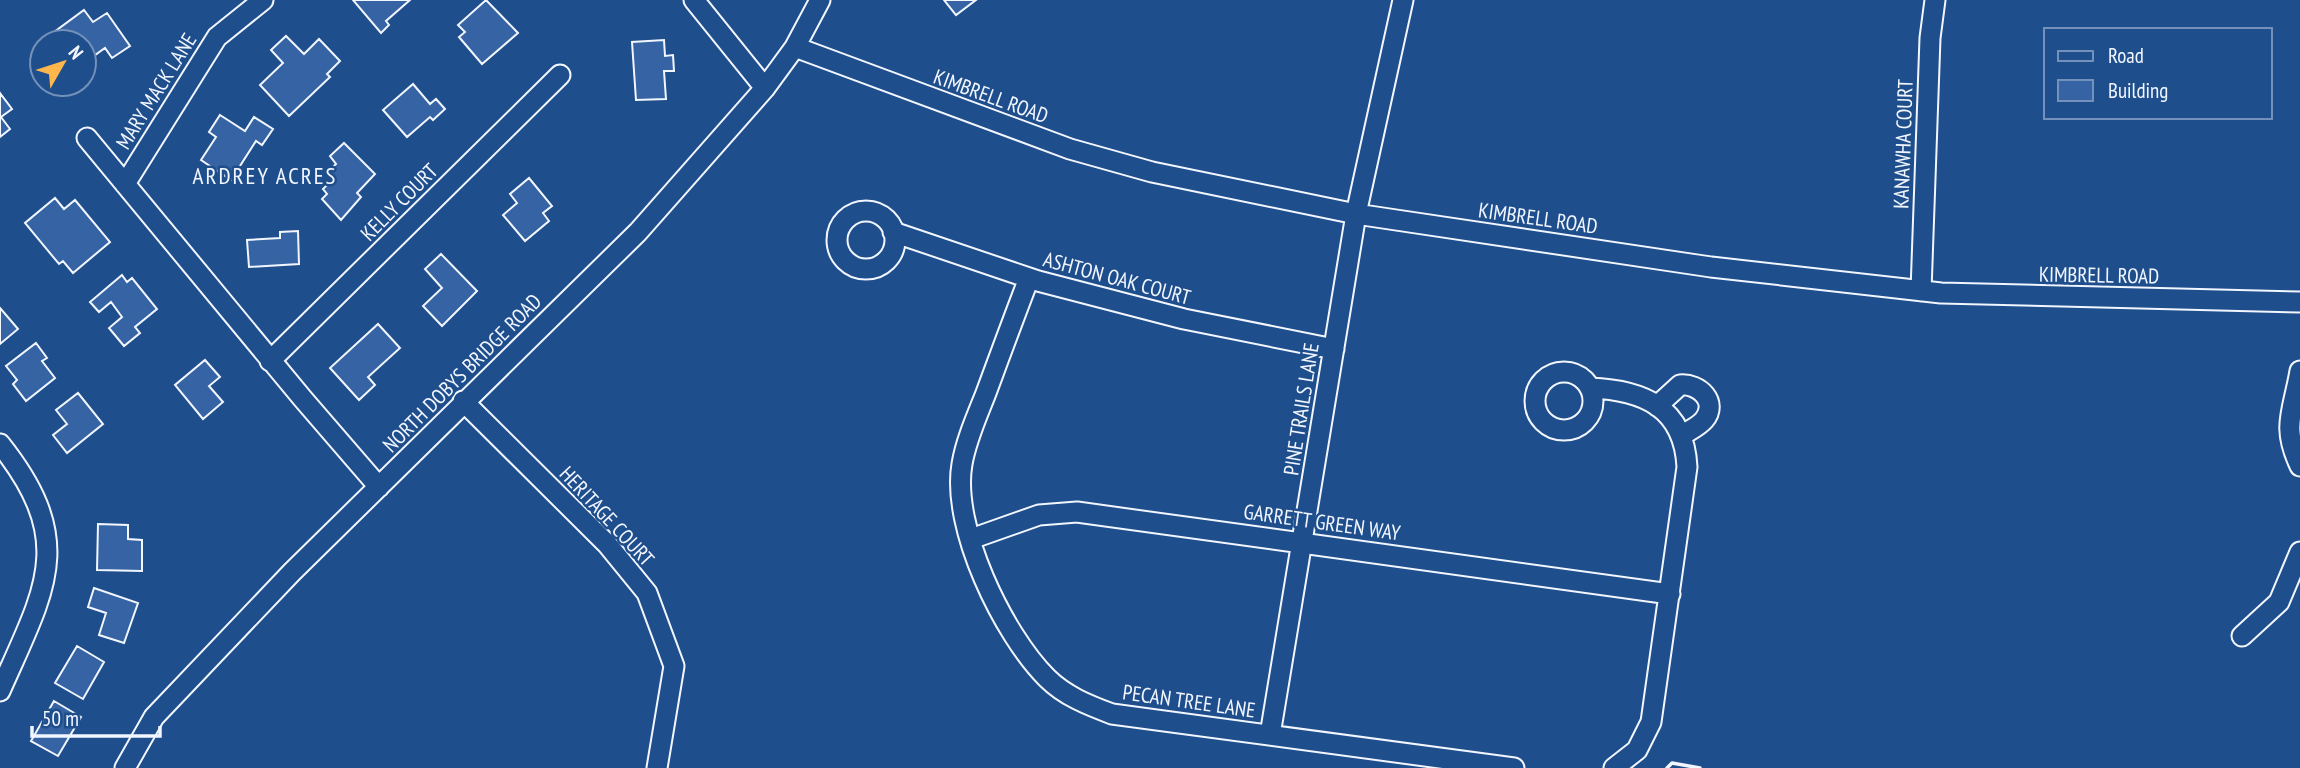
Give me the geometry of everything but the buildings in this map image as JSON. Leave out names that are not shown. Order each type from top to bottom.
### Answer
[{"type":"street","name":"MARY MACK LANE","points":[[125,184],[217,37],[263,0]]},
{"type":"street","points":[[694,0],[765,88]]},
{"type":"street","name":"NORTH DOBYS BRIDGE ROAD","points":[[125,768],[155,718],[292,572],[463,401],[638,232],[765,88],[795,47],[820,0]]},
{"type":"street","points":[[1356,214],[1403,0]]},
{"type":"street","name":"KANAWHA COURT","points":[[1921,291],[1930,38],[1935,0]]},
{"type":"street","name":"KIMBRELL ROAD","points":[[795,47],[1070,149],[1152,173],[1356,214],[1711,267],[1921,291],[2300,302]]},
{"type":"street","name":"KELLY COURT","points":[[270,360],[560,75]]},
{"type":"street","points":[[87,138],[270,360],[379,487]]},
{"type":"street","name":"PINE TRAILS LANE","points":[[1270,735],[1356,214]]},
{"type":"street","name":"ASHTON OAK COURT","points":[[893,232],[1029,278],[1184,319],[1334,349]]},
{"type":"street","name":"PECAN TREE LANE","points":[[1029,278],[962,463],[963,512],[971,539],[987,582],[1032,662],[1066,694],[1112,714],[1514,768]]},
{"type":"street","points":[[2300,371],[2288,424],[2289,443],[2300,466]]},
{"type":"street","points":[[1657,406],[1673,388],[1688,384],[1705,395],[1707,415],[1698,426],[1681,436]]},
{"type":"street","points":[[1590,388],[1640,394],[1657,406],[1681,436],[1688,467],[1651,722],[1637,750],[1614,768]]},
{"type":"street","name":"HERITAGE COURT","points":[[463,401],[607,544],[647,593],[674,666],[657,768]]},
{"type":"street","points":[[0,444],[25,476],[39,505],[48,536],[47,574],[33,616],[0,691]]},
{"type":"street","name":"GARRETT GREEN WAY","points":[[971,539],[1018,522],[1059,512],[1302,541],[1670,594]]},
{"type":"street","points":[[2242,636],[2279,602],[2300,552]]},
{"type":"wall","points":[[1667,768],[1672,763],[1700,768]]},
{"type":"district","name":"ARDREY ACRES","points":[[265,175]]}]
